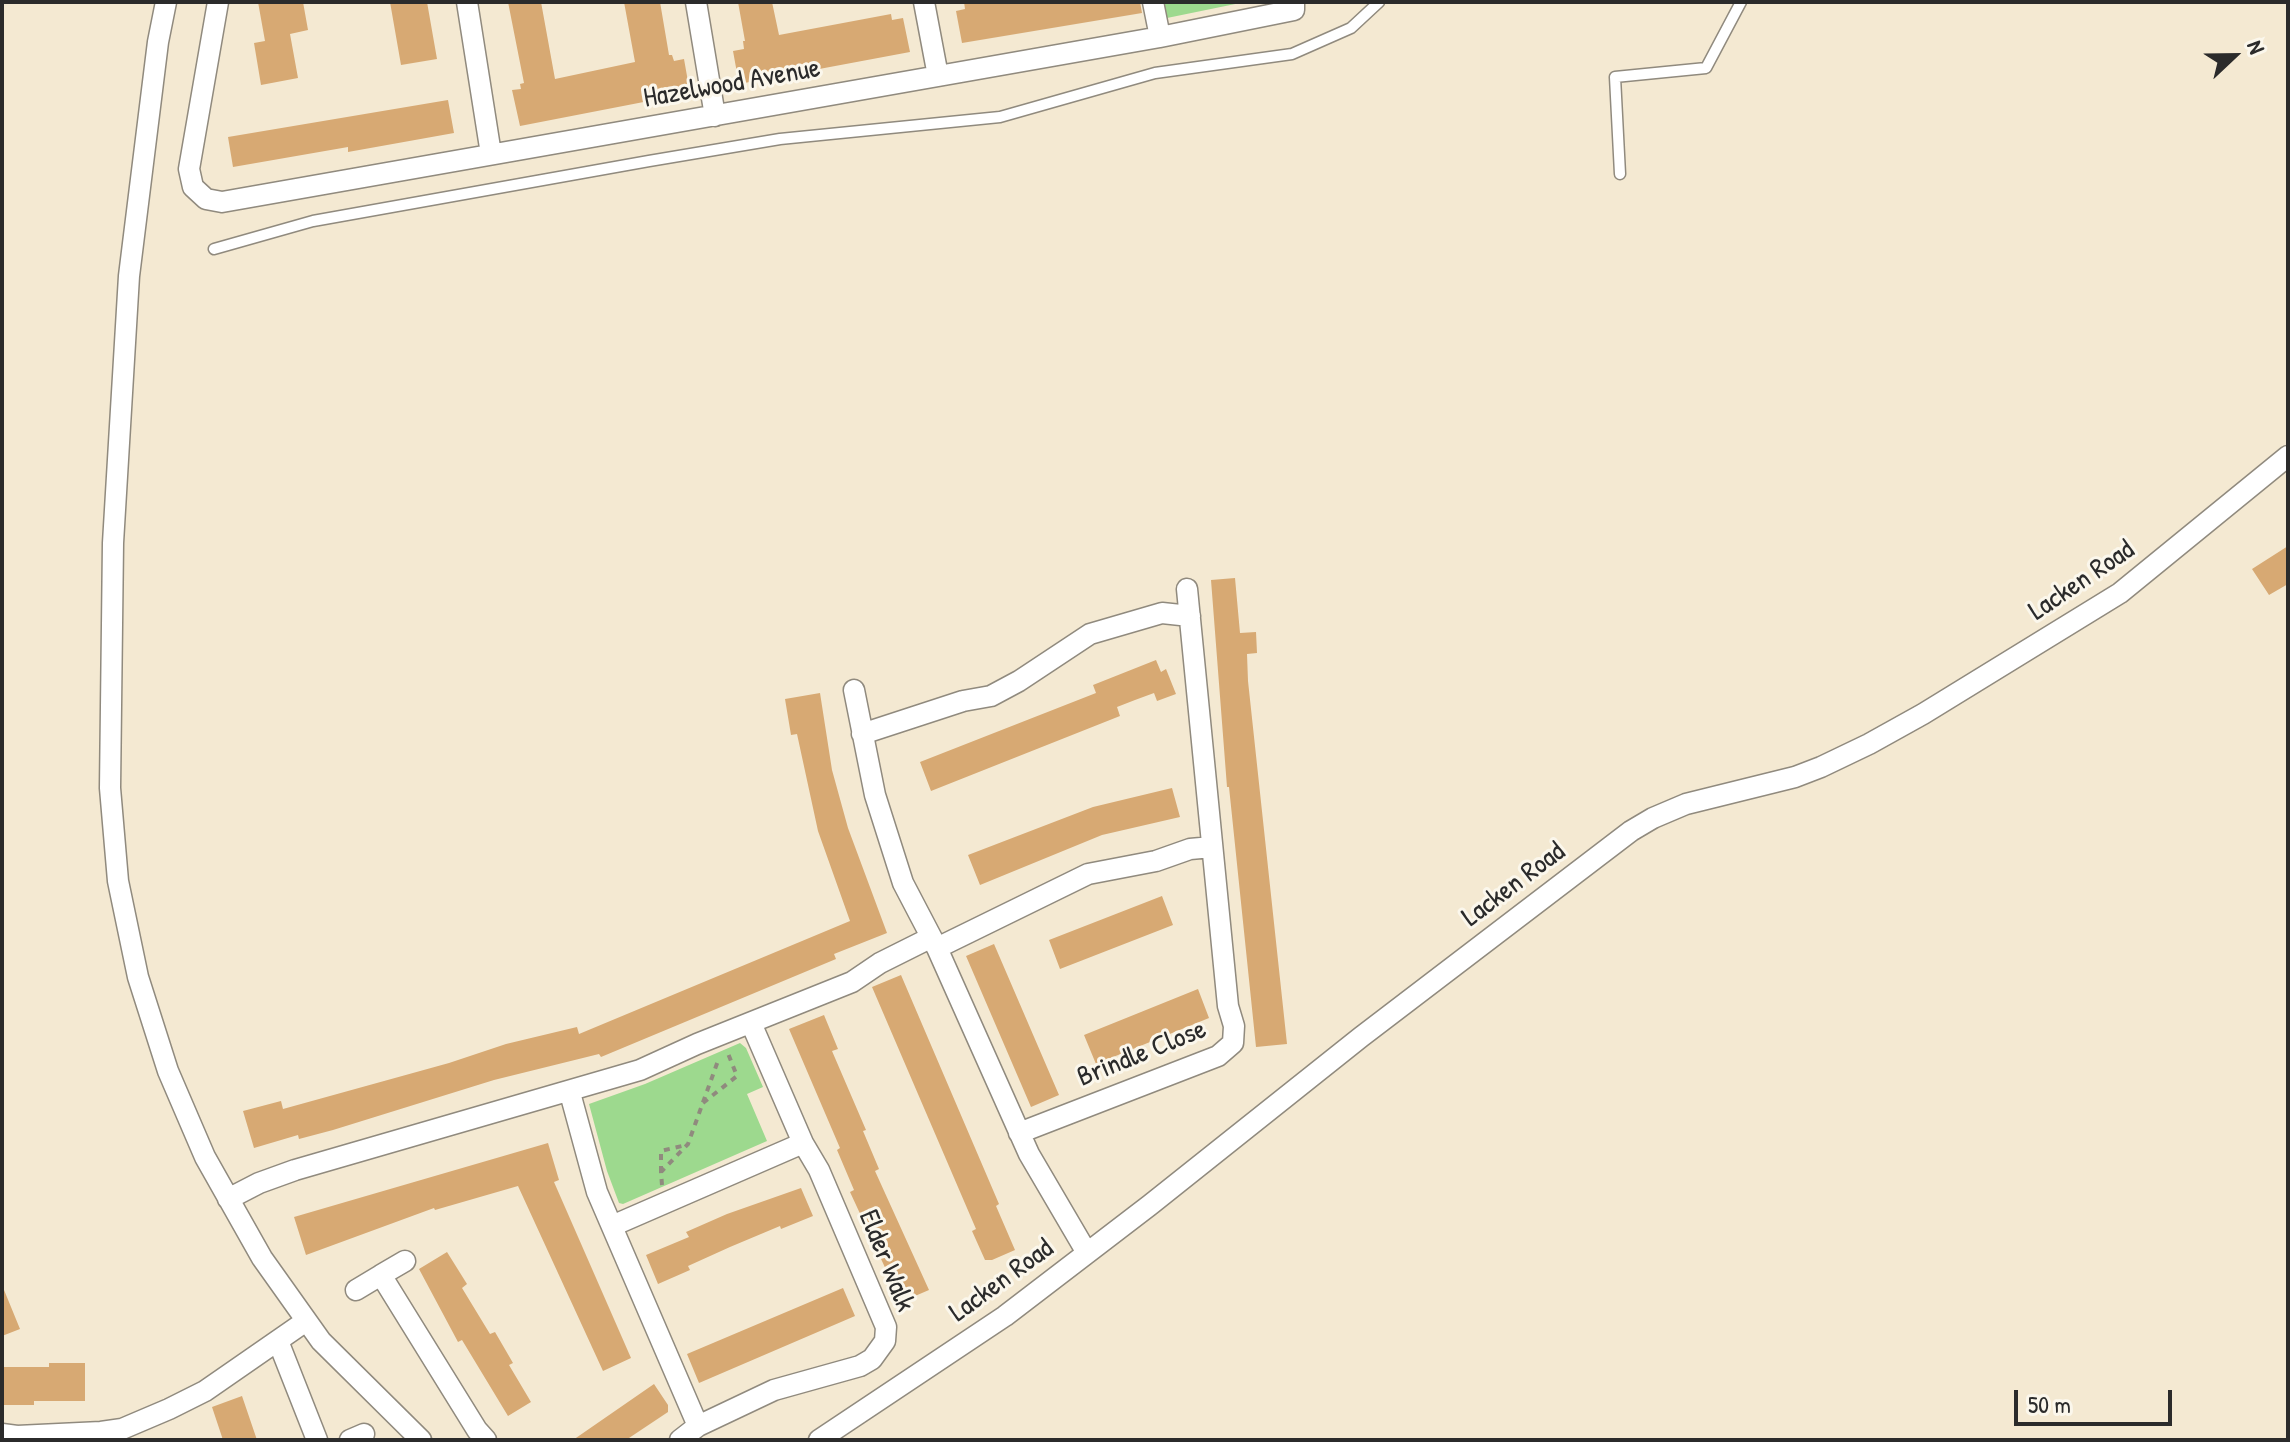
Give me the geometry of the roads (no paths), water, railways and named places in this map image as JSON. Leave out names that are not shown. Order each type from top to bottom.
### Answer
[{"type":"street","points":[[166,2],[158,42],[129,276],[113,543],[110,788],[118,881],[138,977],[168,1071],[205,1157],[262,1258],[321,1341],[421,1440]]},
{"type":"street","name":"Hazelwood Avenue","points":[[218,2],[189,169],[193,187],[206,199],[222,202],[1160,37],[1294,10],[1294,2]]},
{"type":"street","points":[[467,2],[491,154]]},
{"type":"street","points":[[696,2],[715,116]]},
{"type":"street","points":[[924,2],[938,76]]},
{"type":"street","points":[[1153,2],[1160,37]]},
{"type":"street","name":"Lacken Road","points":[[819,1440],[1005,1316],[1361,1037],[1631,831],[1686,804],[1795,777],[1821,767],[1923,714],[2120,593],[2288,456]]},
{"type":"street","name":"Brindle Close","points":[[1019,1133],[1218,1056],[1233,1043],[1234,1026],[1228,1006],[1187,589]]},
{"type":"street","points":[[862,734],[963,701],[991,696],[1090,634],[1162,613],[1190,616]]},
{"type":"street","points":[[854,690],[875,795],[903,883],[934,943],[1029,1154],[1087,1253]]},
{"type":"street","points":[[228,1199],[295,1170],[570,1093],[640,1070],[852,982],[880,963],[934,943],[1088,874],[1156,861],[1190,849],[1212,847]]},
{"type":"street","name":"Elder Walk","points":[[680,1440],[698,1426],[774,1390],[860,1366],[872,1359],[885,1341],[886,1327],[819,1170],[803,1143],[751,1023]]},
{"type":"street","points":[[570,1093],[597,1192],[698,1426]]},
{"type":"street","points":[[612,1226],[803,1143]]},
{"type":"street","points":[[356,1290],[405,1261]]},
{"type":"street","points":[[381,1275],[486,1440]]},
{"type":"street","points":[[2,1434],[31,1436],[122,1429],[205,1391],[306,1321]]},
{"type":"street","points":[[278,1341],[317,1440]]},
{"type":"lane","points":[[214,249],[313,221],[780,139],[1000,117],[1155,73],[1292,54],[1351,28],[1379,2]]},
{"type":"lane","points":[[1620,174],[1615,77],[1706,68],[1741,2]]}]
